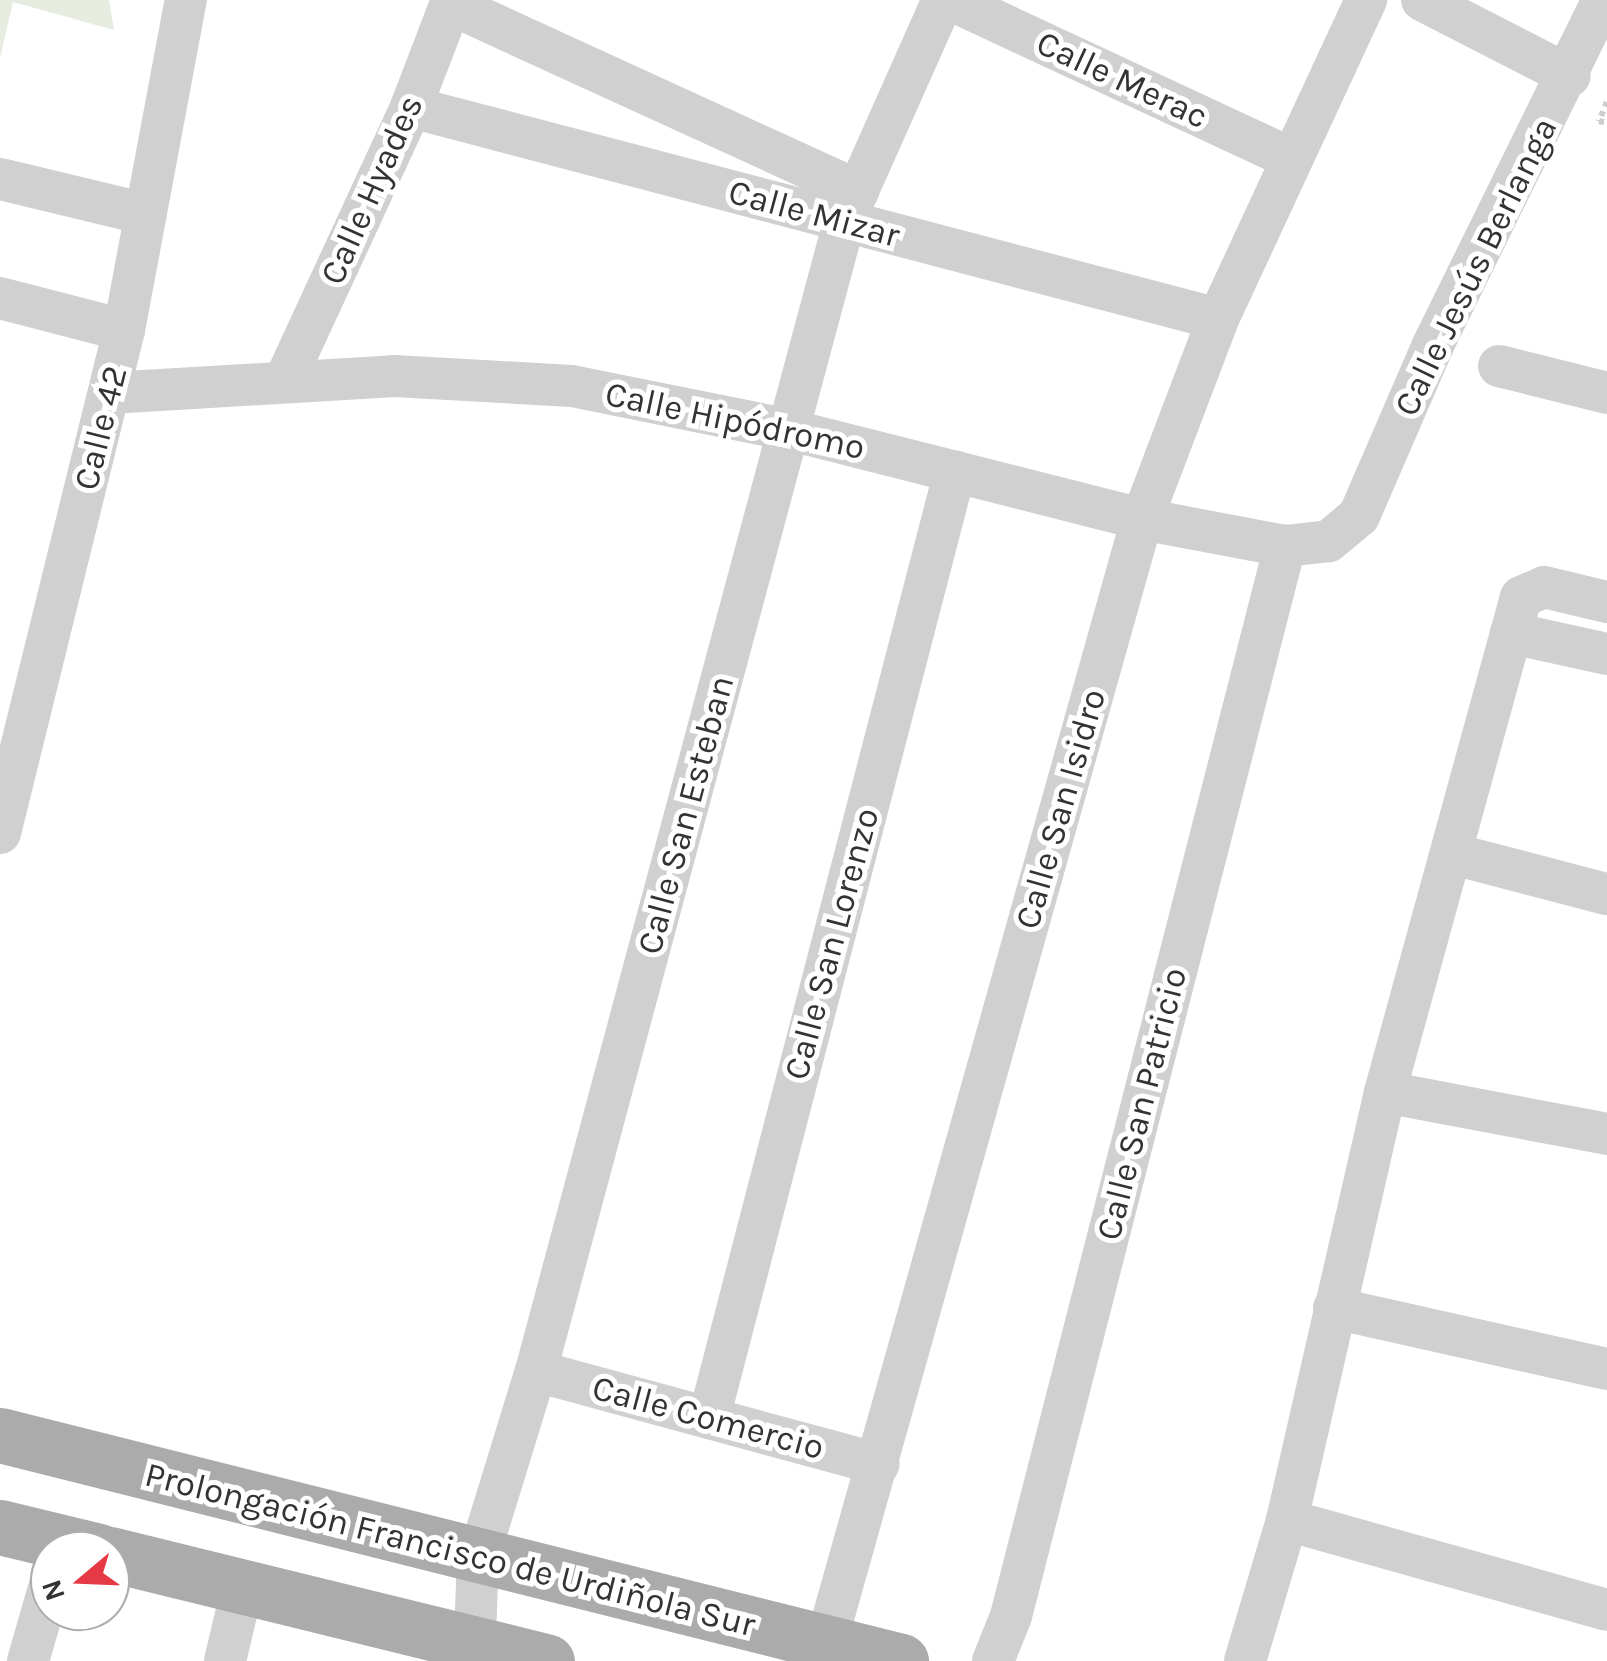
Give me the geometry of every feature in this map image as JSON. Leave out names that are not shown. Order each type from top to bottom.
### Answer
[{"type":"main road","name":"Prolongación Francisco de Urdiñola Sur","points":[[0,1436],[478,1560],[902,1661]]},
{"type":"main road","points":[[0,1527],[30,1539]]},
{"type":"main road","points":[[130,1566],[242,1585],[476,1652],[547,1661]]},
{"type":"street","name":"Calle Merac","points":[[947,0],[1292,159]]},
{"type":"street","name":"Calle San Esteban","points":[[476,1652],[478,1560],[536,1371],[851,206],[947,0]]},
{"type":"street","name":"Calle San Isidro","points":[[826,1643],[1142,518],[1218,319],[1366,0]]},
{"type":"street","points":[[1422,0],[1570,76]]},
{"type":"street","name":"Calle Jesús Berlanga","points":[[1347,532],[1433,345],[1570,76],[1603,0]]},
{"type":"street","name":"Calle Mizar","points":[[451,2],[851,206]]},
{"type":"street","name":"Calle Hyades","points":[[286,378],[411,107],[451,2]]},
{"type":"street","name":"Calle 42","points":[[0,833],[110,394],[182,6]]},
{"type":"street","name":"Calle Mizar","points":[[411,107],[851,206],[1218,319]]},
{"type":"street","points":[[0,178],[146,214]]},
{"type":"street","points":[[0,298],[124,330]]},
{"type":"street","points":[[1500,366],[1607,393]]},
{"type":"street","name":"Calle Hipódromo","points":[[110,394],[286,378],[483,378],[572,386],[790,430],[1142,518],[1285,546],[1308,547],[1347,532]]},
{"type":"street","name":"Calle San Lorenzo","points":[[709,1418],[955,471]]},
{"type":"street","name":"Calle San Patricio","points":[[993,1661],[1016,1597],[1285,546]]},
{"type":"street","points":[[1245,1661],[1287,1520],[1385,1092],[1521,597],[1544,587],[1607,602]]},
{"type":"street","points":[[1510,632],[1607,654]]},
{"type":"street","points":[[1453,854],[1607,894]]},
{"type":"street","points":[[1385,1092],[1607,1134]]},
{"type":"street","points":[[1334,1308],[1607,1370]]},
{"type":"street","name":"Calle Comercio","points":[[536,1371],[879,1464]]},
{"type":"street","points":[[1287,1520],[1607,1610]]},
{"type":"street","points":[[225,1661],[242,1585]]},
{"type":"street","points":[[28,1661],[42,1631]]},
{"type":"path","points":[[1607,102],[1598,121],[1607,123]]},
{"type":"shaded area","points":[[0,0],[109,0],[114,30],[13,2],[0,58]]}]
